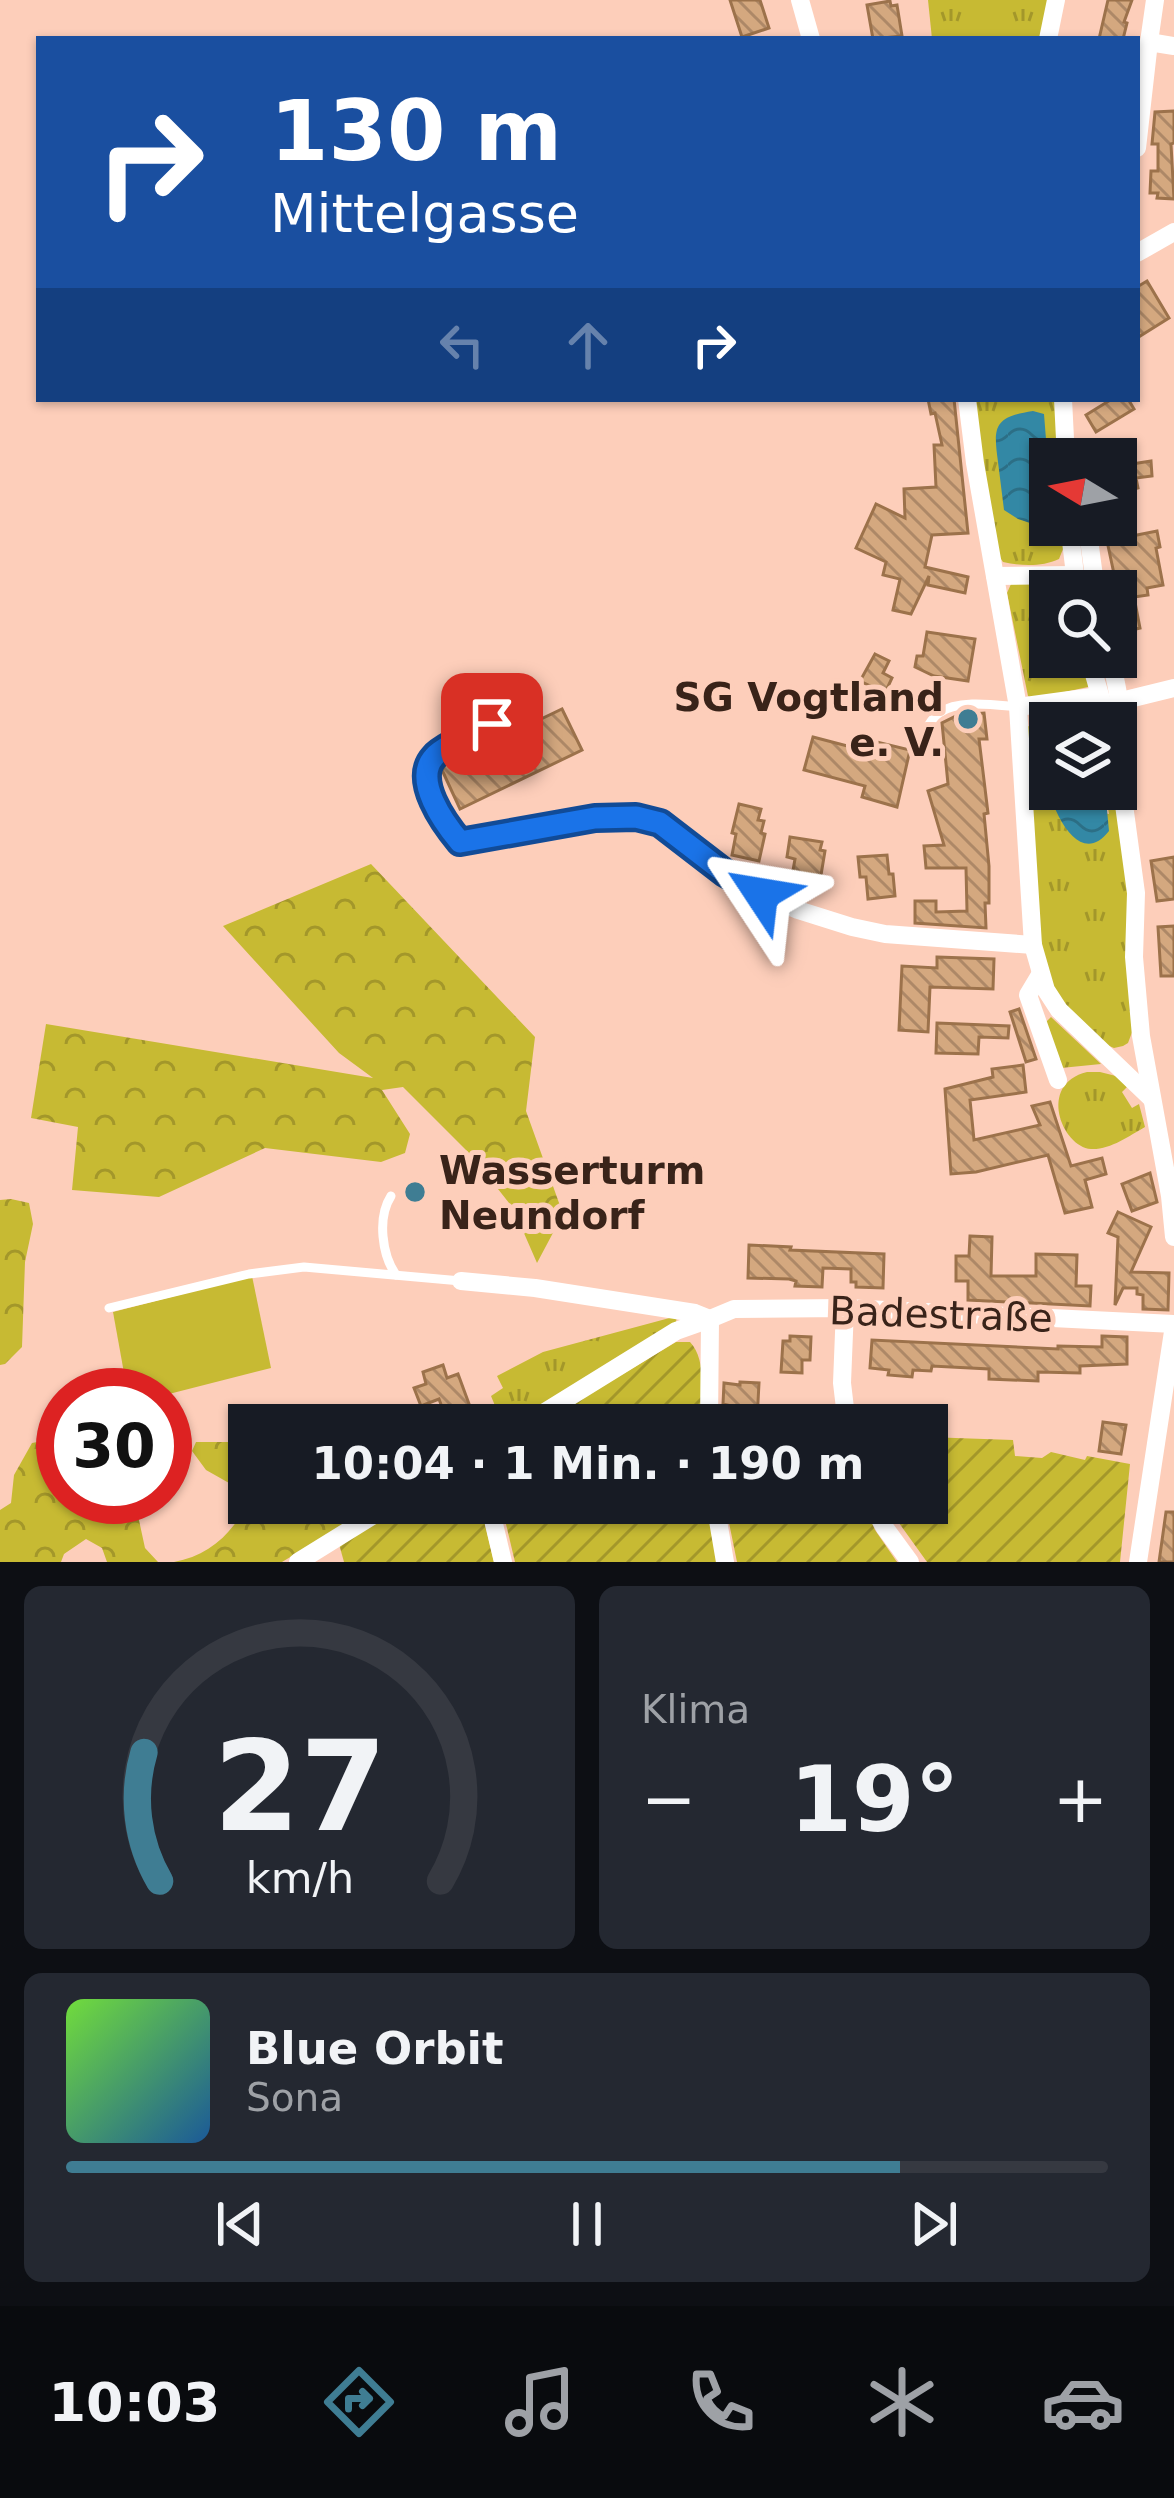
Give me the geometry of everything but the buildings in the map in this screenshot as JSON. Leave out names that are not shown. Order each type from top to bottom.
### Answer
[{"type":"street","points":[[800,0],[810,36]]},
{"type":"street","points":[[1049,36],[1056,0]]},
{"type":"street","points":[[1140,122],[1155,0]]},
{"type":"street","points":[[1149,42],[1174,46]]},
{"type":"street","points":[[1140,251],[1174,232]]},
{"type":"street","points":[[967,402],[1018,707],[1033,946],[1040,975],[1059,1010],[1151,1098]]},
{"type":"street","points":[[1064,402],[1066,438]]},
{"type":"street","points":[[995,576],[1029,579]]},
{"type":"street","points":[[1095,678],[1102,702]]},
{"type":"street","points":[[1115,678],[1121,701],[1174,688]]},
{"type":"street","points":[[1018,707],[1100,696]]},
{"type":"street","points":[[520,709],[434,756],[426,773],[446,826],[460,842],[595,818],[636,817],[660,823],[725,873],[798,910],[885,934],[1033,946]]},
{"type":"street","points":[[1125,810],[1136,893],[1134,957],[1142,1036],[1174,1237]]},
{"type":"street","points":[[1040,975],[1028,995],[1058,1080]]},
{"type":"street","name":"Badestraße","points":[[460,1282],[556,1291],[695,1312],[710,1319]]},
{"type":"street","points":[[844,1404],[845,1308]]},
{"type":"street","name":"Badestraße","points":[[558,1404],[676,1331],[734,1309],[845,1308],[1174,1325]]},
{"type":"street","points":[[709,1404],[710,1319]]},
{"type":"street","points":[[1138,1562],[1174,1325]]},
{"type":"street","points":[[298,1562],[359,1524]]},
{"type":"street","points":[[494,1524],[503,1562]]},
{"type":"street","points":[[719,1524],[725,1562]]},
{"type":"street","points":[[883,1524],[910,1562]]},
{"type":"lane","points":[[917,747],[942,710],[974,704],[1018,707]]},
{"type":"lane","points":[[391,1196],[384,1208],[384,1242],[387,1262],[396,1275]]},
{"type":"lane","points":[[109,1308],[249,1274],[304,1267],[460,1282]]},
{"type":"green space","points":[[928,0],[1048,0],[1042,36],[932,36]]},
{"type":"green space","points":[[972,402],[1057,402],[1059,438],[1029,438],[1029,546],[1064,546],[1059,559],[1039,565],[1003,562],[995,550]]},
{"type":"green space","points":[[1029,583],[1029,678],[1089,678],[1088,687],[1028,696],[1007,593],[1011,584]]},
{"type":"green space","points":[[1029,726],[1029,808],[1023,729]]},
{"type":"green space","points":[[1029,810],[1109,814],[1108,810],[1120,810],[1134,1027],[1128,1043],[1114,1048],[1102,1043],[1059,1004],[1041,967]]},
{"type":"green space","points":[[371,864],[535,1037],[526,1111],[563,1214],[537,1263],[513,1208],[472,1156],[403,1087],[382,1090],[410,1134],[405,1153],[381,1162],[265,1148],[159,1197],[72,1190],[78,1127],[31,1118],[46,1024],[373,1078],[339,1053],[223,926]]},
{"type":"green space","points":[[1051,1017],[1101,1064],[1061,1068],[1045,1023]]},
{"type":"green space","points":[[1087,1072],[1120,1077],[1132,1108],[1139,1104],[1145,1127],[1098,1149],[1080,1146],[1071,1138],[1059,1114],[1059,1101],[1062,1089]]},
{"type":"green space","points":[[0,1200],[29,1203],[33,1224],[25,1262],[22,1347],[0,1365]]},
{"type":"green space","points":[[252,1276],[271,1368],[192,1388],[192,1368],[123,1368],[113,1312]]},
{"type":"green space","points":[[677,1316],[676,1322],[548,1404],[494,1404],[491,1396],[503,1388],[497,1376],[543,1352]]},
{"type":"green space","points":[[676,1342],[690,1342],[696,1350],[701,1404],[573,1404]]},
{"type":"green space","points":[[948,1438],[1013,1440],[1015,1456],[1042,1458],[1051,1452],[1130,1464],[1120,1562],[927,1562],[900,1524],[948,1524]]},
{"type":"green space","points":[[36,1442],[36,1524],[140,1524],[145,1548],[158,1562],[107,1562],[102,1548],[86,1539],[64,1554],[61,1562],[0,1562],[0,1510],[11,1503],[14,1475]]},
{"type":"green space","points":[[196,1442],[228,1442],[228,1482],[206,1470],[192,1451]]},
{"type":"green space","points":[[234,1524],[345,1524],[282,1562],[174,1562],[211,1547]]},
{"type":"green space","points":[[372,1524],[485,1524],[494,1562],[344,1562],[339,1544]]},
{"type":"green space","points":[[506,1524],[712,1524],[718,1562],[515,1562]]},
{"type":"green space","points":[[729,1524],[872,1524],[897,1562],[737,1562]]},
{"type":"water","points":[[1033,411],[1044,414],[1046,438],[1029,438],[1029,523],[1004,510],[996,440],[999,425],[1010,416]]},
{"type":"water","points":[[1056,810],[1107,810],[1109,831],[1094,843],[1080,841]]},
{"type":"place","name":"SG Vogtland e. V.","points":[[968,719]]},
{"type":"place","name":"Wasserturm Neundorf","points":[[415,1192]]},
{"type":"route","points":[[492,724],[434,756],[426,773],[446,826],[460,842],[595,818],[636,817],[660,823],[761,894]]}]
